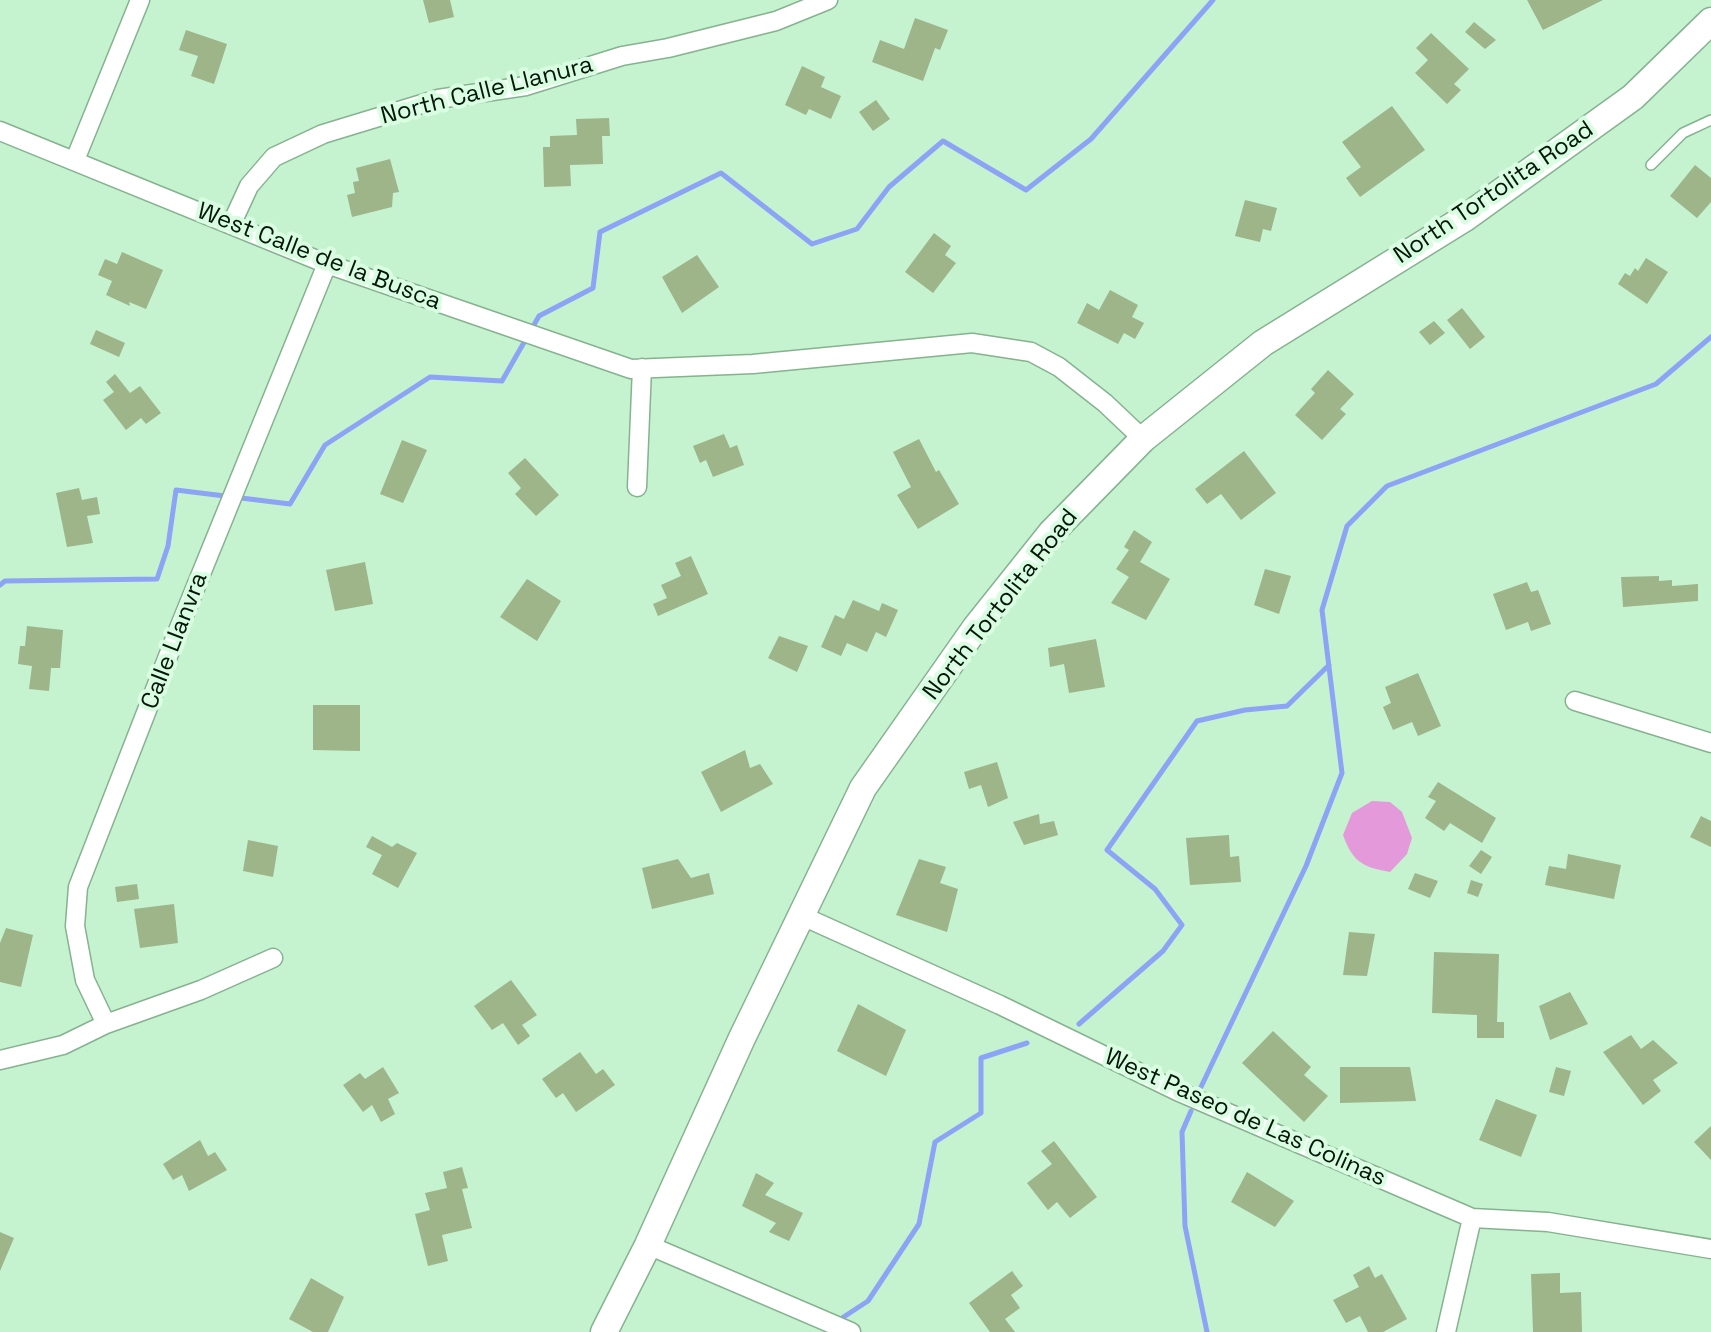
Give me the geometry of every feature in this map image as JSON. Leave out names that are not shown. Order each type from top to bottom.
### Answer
[{"type":"street","points":[[75,160],[140,0]]},
{"type":"street","name":"North Calle Llanura","points":[[231,225],[249,186],[274,157],[323,134],[438,99],[526,86],[622,56],[776,21],[828,0]]},
{"type":"street","name":"North Tortolita Road","points":[[604,1332],[863,788],[976,627],[1051,533],[1143,439],[1263,343],[1465,218],[1633,97],[1711,21]]},
{"type":"street","name":"West Calle de la Busca","points":[[0,131],[327,264],[631,369],[753,364],[942,344],[984,344],[1031,352],[1059,367],[1105,403],[1143,439]]},
{"type":"street","name":"Calle Llanvra","points":[[106,1024],[85,980],[75,926],[78,887],[327,264]]},
{"type":"street","points":[[637,487],[642,368]]},
{"type":"street","points":[[1575,701],[1711,743]]},
{"type":"street","name":"West Paseo de Las Colinas","points":[[800,915],[1000,1005],[1177,1091],[1472,1218],[1548,1222],[1711,1249]]},
{"type":"street","points":[[0,1060],[63,1045],[106,1024],[201,990],[273,958]]},
{"type":"street","points":[[1446,1332],[1472,1218]]},
{"type":"street","points":[[648,1245],[851,1332]]},
{"type":"lane","points":[[1651,165],[1683,133],[1711,120]]},
{"type":"shaded area","points":[[1372,801],[1390,802],[1402,812],[1412,838],[1407,854],[1390,872],[1360,862],[1343,835],[1352,813]]},
{"type":"building","points":[[423,0],[450,0],[454,17],[429,23]]},
{"type":"building","points":[[1527,0],[1603,0],[1543,30]]},
{"type":"building","points":[[915,18],[948,30],[940,50],[935,48],[923,81],[872,62],[880,40],[904,49]]},
{"type":"building","points":[[1474,22],[1496,40],[1485,49],[1465,32]]},
{"type":"building","points":[[186,30],[227,44],[214,84],[191,76],[198,56],[179,50]]},
{"type":"building","points":[[1431,33],[1469,69],[1454,84],[1461,90],[1447,104],[1415,73],[1428,60],[1416,48]]},
{"type":"building","points":[[802,66],[825,77],[821,87],[841,96],[831,119],[809,109],[806,115],[785,105]]},
{"type":"building","points":[[876,100],[890,119],[873,131],[859,112]]},
{"type":"building","points":[[1392,106],[1425,150],[1360,197],[1346,178],[1361,167],[1342,142]]},
{"type":"building","points":[[609,118],[610,136],[602,136],[603,164],[570,165],[571,186],[544,187],[543,147],[550,147],[550,136],[577,135],[576,119]]},
{"type":"building","points":[[390,159],[399,192],[393,193],[392,207],[352,217],[347,195],[355,193],[353,182],[359,181],[356,168]]},
{"type":"building","points":[[1695,165],[1711,178],[1711,202],[1697,218],[1670,196]]},
{"type":"building","points":[[1245,200],[1277,208],[1271,231],[1263,229],[1260,242],[1235,236]]},
{"type":"building","points":[[934,233],[951,246],[945,255],[956,263],[933,293],[905,272]]},
{"type":"building","points":[[122,252],[163,270],[146,309],[129,302],[130,306],[106,295],[112,281],[98,275],[105,259],[117,264]]},
{"type":"building","points":[[697,255],[719,287],[682,313],[662,277]]},
{"type":"building","points":[[1646,258],[1668,272],[1647,304],[1618,284],[1625,273],[1630,276],[1635,268],[1638,271]]},
{"type":"building","points":[[1110,290],[1138,305],[1132,317],[1144,323],[1135,339],[1124,333],[1118,344],[1077,323],[1087,303],[1099,310]]},
{"type":"building","points":[[1462,308],[1485,337],[1470,349],[1447,320]]},
{"type":"building","points":[[1434,321],[1445,333],[1430,345],[1419,332]]},
{"type":"building","points":[[96,330],[125,343],[119,357],[90,344]]},
{"type":"building","points":[[1328,370],[1354,394],[1340,409],[1346,414],[1322,440],[1295,415],[1315,393],[1311,389]]},
{"type":"building","points":[[115,374],[130,393],[140,386],[161,413],[146,424],[141,418],[126,430],[103,400],[114,392],[106,382]]},
{"type":"building","points":[[724,434],[730,448],[737,445],[744,465],[713,477],[706,460],[700,463],[693,446]]},
{"type":"building","points":[[919,439],[936,472],[939,470],[959,504],[918,529],[897,495],[911,487],[893,452]]},
{"type":"building","points":[[402,440],[427,450],[403,503],[380,494]]},
{"type":"building","points":[[1244,451],[1276,493],[1241,520],[1221,494],[1207,504],[1195,489]]},
{"type":"building","points":[[525,458],[559,495],[536,516],[515,494],[521,488],[508,473]]},
{"type":"building","points":[[79,488],[82,500],[97,497],[100,514],[87,516],[93,543],[67,547],[56,493]]},
{"type":"building","points":[[1134,530],[1152,542],[1140,562],[1170,579],[1146,620],[1111,603],[1129,577],[1116,569],[1129,550],[1124,547]]},
{"type":"building","points":[[691,556],[708,594],[658,616],[653,604],[667,598],[661,585],[681,576],[675,563]]},
{"type":"building","points":[[365,562],[373,604],[335,611],[326,570]]},
{"type":"building","points":[[1265,569],[1291,576],[1279,614],[1254,605]]},
{"type":"building","points":[[1659,576],[1659,581],[1672,580],[1672,586],[1698,584],[1698,601],[1623,607],[1621,577]]},
{"type":"building","points":[[527,579],[561,601],[537,641],[500,617]]},
{"type":"building","points":[[1527,582],[1531,592],[1538,590],[1551,624],[1531,631],[1528,622],[1506,630],[1493,594]]},
{"type":"building","points":[[853,600],[879,611],[882,603],[898,610],[886,637],[876,632],[867,652],[847,643],[841,656],[821,647],[835,615],[844,619]]},
{"type":"building","points":[[27,626],[63,630],[60,668],[51,668],[49,691],[29,689],[32,666],[18,664],[20,646],[25,646]]},
{"type":"building","points":[[779,636],[808,646],[797,672],[768,658]]},
{"type":"building","points":[[1096,639],[1105,687],[1069,693],[1064,664],[1050,667],[1048,648]]},
{"type":"building","points":[[1418,673],[1441,726],[1418,736],[1412,722],[1393,730],[1383,707],[1391,703],[1385,687]]},
{"type":"building","points":[[313,705],[360,705],[360,751],[313,750]]},
{"type":"building","points":[[745,750],[750,768],[760,764],[773,784],[721,812],[701,772]]},
{"type":"building","points":[[997,762],[1008,798],[988,807],[981,785],[969,789],[964,772]]},
{"type":"building","points":[[1438,782],[1496,818],[1482,843],[1450,823],[1444,831],[1425,818],[1436,801],[1428,797]]},
{"type":"building","points":[[1039,814],[1040,824],[1054,821],[1058,835],[1024,845],[1013,822]]},
{"type":"building","points":[[1701,816],[1711,821],[1711,847],[1690,837]]},
{"type":"building","points":[[1229,835],[1230,857],[1239,856],[1241,882],[1190,885],[1186,838]]},
{"type":"building","points":[[372,836],[392,847],[397,843],[417,853],[398,888],[372,874],[382,855],[366,847]]},
{"type":"building","points":[[248,840],[278,846],[273,877],[243,871]]},
{"type":"building","points":[[1481,850],[1492,857],[1481,874],[1469,866]]},
{"type":"building","points":[[1568,854],[1621,865],[1614,899],[1545,885],[1549,866],[1566,869]]},
{"type":"building","points":[[678,859],[691,878],[709,873],[714,894],[652,909],[642,868]]},
{"type":"building","points":[[919,859],[946,867],[940,883],[958,889],[947,932],[896,915]]},
{"type":"building","points":[[1415,873],[1438,881],[1430,898],[1408,889]]},
{"type":"building","points":[[1471,880],[1483,884],[1478,897],[1467,893]]},
{"type":"building","points":[[137,884],[139,899],[117,902],[115,887]]},
{"type":"building","points":[[174,904],[178,943],[140,948],[134,909]]},
{"type":"building","points":[[6,928],[33,935],[21,987],[0,982],[0,943]]},
{"type":"building","points":[[1349,932],[1375,934],[1367,976],[1343,975]]},
{"type":"building","points":[[1434,952],[1499,954],[1497,1022],[1504,1022],[1504,1038],[1477,1038],[1477,1015],[1432,1013]]},
{"type":"building","points":[[511,980],[537,1015],[522,1025],[530,1036],[518,1045],[503,1023],[492,1030],[474,1006]]},
{"type":"building","points":[[1570,992],[1588,1024],[1550,1040],[1539,1006]]},
{"type":"building","points":[[858,1004],[906,1030],[886,1076],[837,1051]]},
{"type":"building","points":[[1273,1031],[1311,1067],[1304,1075],[1328,1096],[1304,1122],[1242,1063]]},
{"type":"building","points":[[1631,1035],[1641,1049],[1653,1040],[1678,1063],[1653,1080],[1661,1091],[1643,1105],[1603,1052]]},
{"type":"building","points":[[580,1052],[596,1074],[603,1069],[615,1085],[576,1112],[563,1093],[556,1098],[542,1079]]},
{"type":"building","points":[[383,1067],[399,1093],[388,1099],[395,1114],[381,1122],[372,1105],[363,1112],[343,1085],[360,1073],[365,1079]]},
{"type":"building","points":[[1340,1067],[1410,1067],[1416,1101],[1340,1103]]},
{"type":"building","points":[[1556,1067],[1571,1071],[1564,1096],[1549,1092]]},
{"type":"building","points":[[1496,1099],[1537,1115],[1521,1157],[1479,1140]]},
{"type":"building","points":[[1711,1126],[1711,1160],[1694,1142]]},
{"type":"building","points":[[200,1140],[208,1156],[215,1152],[227,1170],[189,1191],[182,1175],[173,1180],[163,1164]]},
{"type":"building","points":[[1054,1141],[1097,1197],[1070,1218],[1057,1202],[1048,1210],[1027,1183],[1052,1164],[1041,1151]]},
{"type":"building","points":[[462,1167],[468,1188],[462,1189],[472,1228],[442,1235],[448,1261],[428,1266],[415,1214],[430,1210],[425,1193],[447,1188],[443,1172]]},
{"type":"building","points":[[1247,1172],[1294,1201],[1275,1227],[1231,1202]]},
{"type":"building","points":[[756,1173],[774,1183],[765,1195],[803,1213],[789,1241],[769,1232],[776,1223],[742,1206]]},
{"type":"building","points":[[0,1232],[14,1238],[0,1271]]},
{"type":"building","points":[[1369,1266],[1375,1278],[1382,1274],[1407,1319],[1383,1332],[1368,1332],[1360,1316],[1346,1323],[1333,1300],[1359,1287],[1353,1275]]},
{"type":"building","points":[[1012,1271],[1023,1286],[1011,1295],[1020,1308],[1005,1319],[1015,1332],[990,1332],[969,1303]]},
{"type":"building","points":[[1560,1273],[1560,1293],[1581,1292],[1582,1332],[1533,1332],[1531,1274]]},
{"type":"building","points":[[311,1278],[344,1297],[328,1332],[313,1332],[289,1319]]},
{"type":"waterway","points":[[0,585],[5,581],[157,579],[168,546],[176,490],[290,504],[325,445],[430,377],[502,381],[539,316],[593,288],[600,232],[721,173],[812,244],[857,229],[889,187],[943,141],[1026,190],[1091,139],[1213,0]]},
{"type":"waterway","points":[[1201,1087],[1306,866],[1342,773],[1322,610],[1347,526],[1387,486],[1656,384],[1711,337]]},
{"type":"waterway","points":[[1079,1024],[1163,951],[1182,925],[1155,889],[1107,850],[1197,721],[1245,710],[1287,706],[1329,665]]},
{"type":"waterway","points":[[839,1320],[868,1301],[919,1224],[935,1142],[981,1113],[981,1058],[1027,1043]]},
{"type":"waterway","points":[[1191,1111],[1182,1132],[1185,1226],[1207,1332]]}]
